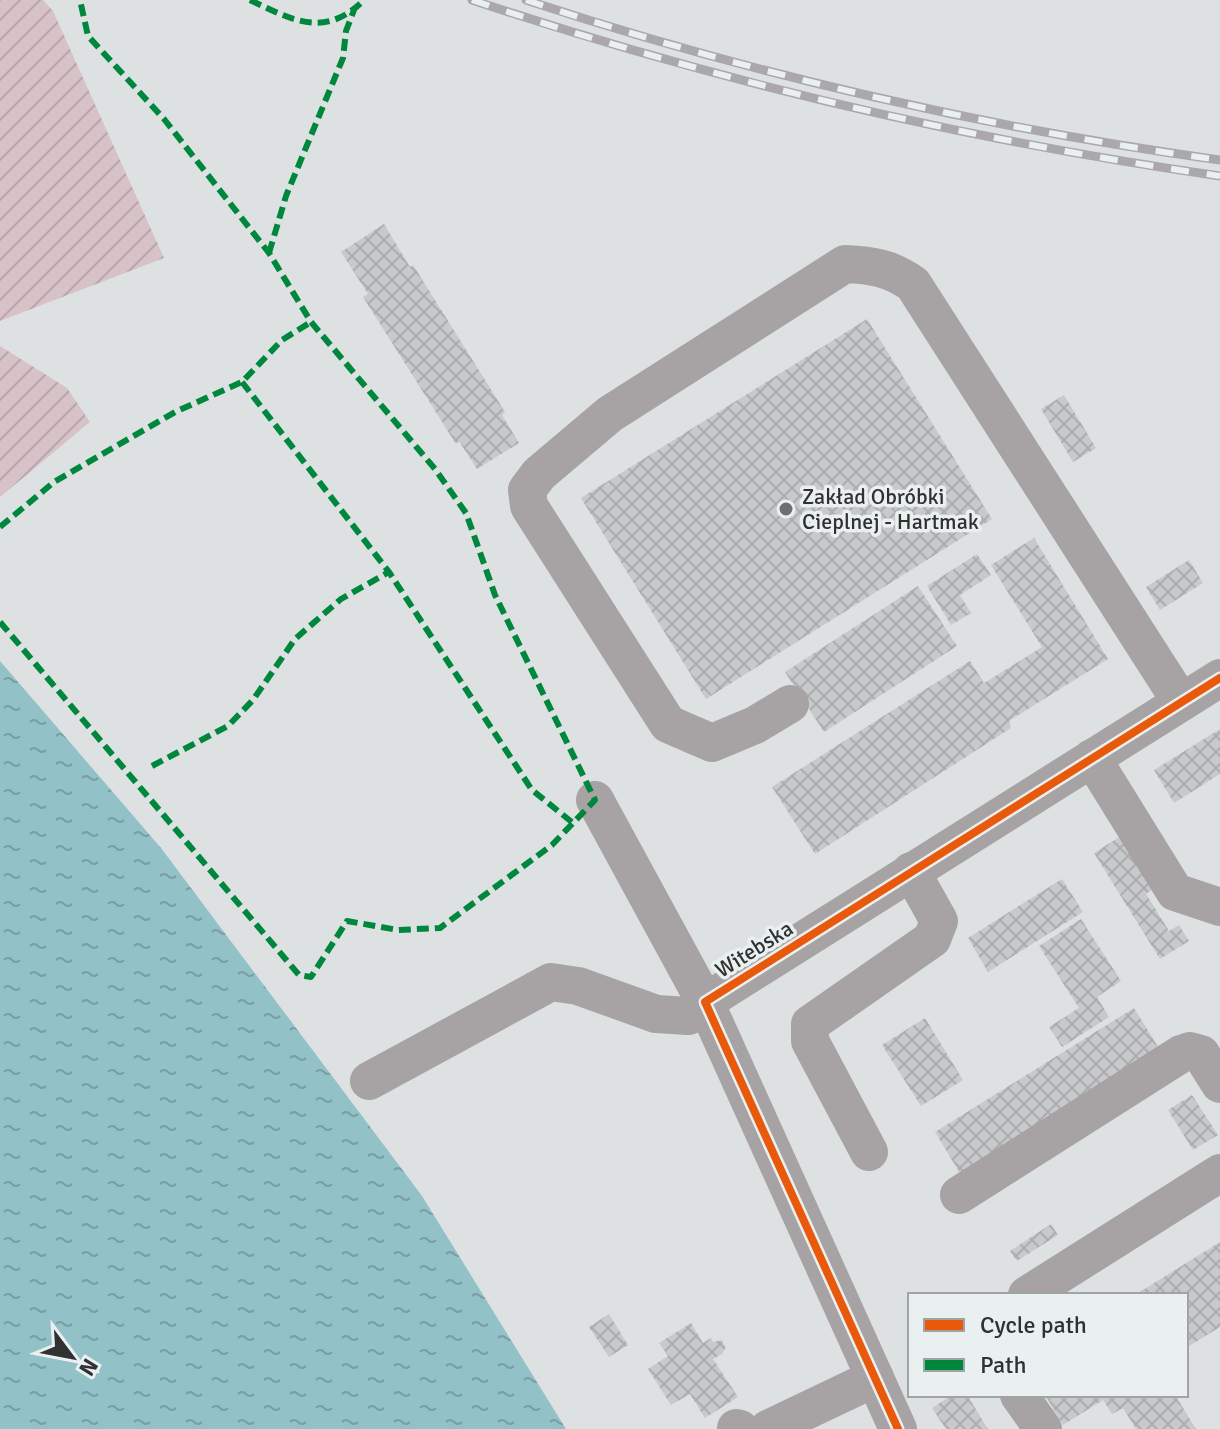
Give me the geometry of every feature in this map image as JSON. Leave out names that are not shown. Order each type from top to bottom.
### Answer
[{"type":"street","points":[[790,704],[755,725],[712,743],[668,724],[529,506],[527,490],[539,474],[610,414],[845,264],[873,265],[895,272],[913,284],[1181,702]]},
{"type":"street","name":"Witebska","points":[[705,1002],[1220,678]]},
{"type":"street","points":[[1092,758],[1175,892],[1220,907]]},
{"type":"street","name":"Witebska","points":[[595,800],[705,1002],[898,1429]]},
{"type":"street","points":[[869,1152],[810,1041],[810,1024],[932,939],[939,921],[911,871]]},
{"type":"street","points":[[369,1081],[551,982],[578,986],[656,1014],[688,1016],[705,1002]]},
{"type":"street","points":[[959,1195],[1181,1054],[1190,1051],[1201,1054],[1220,1084]]},
{"type":"street","points":[[1030,1293],[1220,1173]]},
{"type":"street","points":[[748,1429],[875,1378]]},
{"type":"street","points":[[1020,1397],[1043,1429]]},
{"type":"shaded area","points":[[0,0],[43,0],[53,11],[164,258],[0,321]]},
{"type":"shaded area","points":[[0,346],[67,388],[90,422],[0,497]]},
{"type":"water","points":[[0,661],[161,848],[422,1196],[566,1429],[0,1429]]},
{"type":"building","points":[[384,224],[505,412],[502,415],[519,443],[477,469],[459,441],[456,444],[363,297],[368,294],[341,252]]},
{"type":"building","name":"Zakład Obróbki Cieplnej - Hartmak","points":[[867,319],[992,519],[706,699],[581,498]]},
{"type":"building","points":[[1064,395],[1096,448],[1073,462],[1041,409]]},
{"type":"building","points":[[1034,538],[1108,659],[1009,721],[1011,728],[815,854],[772,787],[970,661],[984,683],[1042,647],[991,565]]},
{"type":"building","points":[[977,554],[991,575],[960,595],[971,613],[951,625],[927,586]]},
{"type":"building","points":[[1189,560],[1203,583],[1160,610],[1146,587]]},
{"type":"building","points":[[918,586],[957,646],[824,732],[785,672]]},
{"type":"building","points":[[1220,729],[1220,774],[1174,803],[1154,770]]},
{"type":"building","points":[[1121,836],[1154,888],[1146,894],[1169,931],[1179,925],[1189,941],[1160,959],[1094,853]]},
{"type":"building","points":[[1062,879],[1083,912],[988,972],[968,938]]},
{"type":"building","points":[[1081,919],[1121,981],[1097,997],[1109,1017],[1062,1047],[1049,1027],[1079,1008],[1039,946]]},
{"type":"building","points":[[1134,1008],[1160,1050],[961,1175],[935,1132]]},
{"type":"building","points":[[925,1018],[963,1080],[921,1106],[882,1045]]},
{"type":"building","points":[[1192,1095],[1218,1135],[1193,1150],[1168,1110]]},
{"type":"building","points":[[1051,1224],[1058,1235],[1017,1261],[1010,1251]]},
{"type":"building","points":[[1220,1242],[1220,1327],[1188,1347],[1188,1293],[1138,1293]]},
{"type":"building","points":[[609,1314],[628,1345],[609,1357],[589,1327]]},
{"type":"building","points":[[691,1323],[703,1343],[711,1338],[713,1342],[721,1340],[726,1347],[722,1354],[713,1359],[738,1397],[705,1418],[690,1394],[671,1405],[648,1369],[668,1356],[659,1343]]},
{"type":"building","points":[[949,1397],[968,1397],[988,1429],[946,1429],[932,1408]]},
{"type":"building","points":[[1046,1397],[1176,1397],[1196,1429],[1136,1429],[1123,1408],[1112,1414],[1103,1400],[1063,1425]]},
{"type":"railway","points":[[472,0],[656,57],[842,105],[1031,145],[1220,176]]},
{"type":"railway","points":[[526,0],[695,51],[869,96],[1045,132],[1220,160]]},
{"type":"marked path","points":[[0,622],[299,975],[311,977],[347,921],[398,930],[440,928],[552,845],[595,800],[495,595],[466,513],[435,469],[311,322],[269,253],[164,119],[88,36],[80,0]]},
{"type":"marked path","points":[[250,0],[280,14],[308,22],[336,19],[364,0]]},
{"type":"marked path","points":[[269,253],[286,196],[343,58],[346,31],[354,10]]},
{"type":"marked path","points":[[0,527],[54,482],[175,412],[242,382],[282,340],[311,322]]},
{"type":"marked path","points":[[242,382],[389,572],[532,790],[573,823]]},
{"type":"marked path","points":[[152,766],[228,726],[253,700],[295,639],[341,599],[389,572]]},
{"type":"cycle path","points":[[898,1429],[705,1002],[1220,678]]},
{"type":"place","name":"Zakład Obróbki Cieplnej - Hartmak","points":[[786,509]]}]
